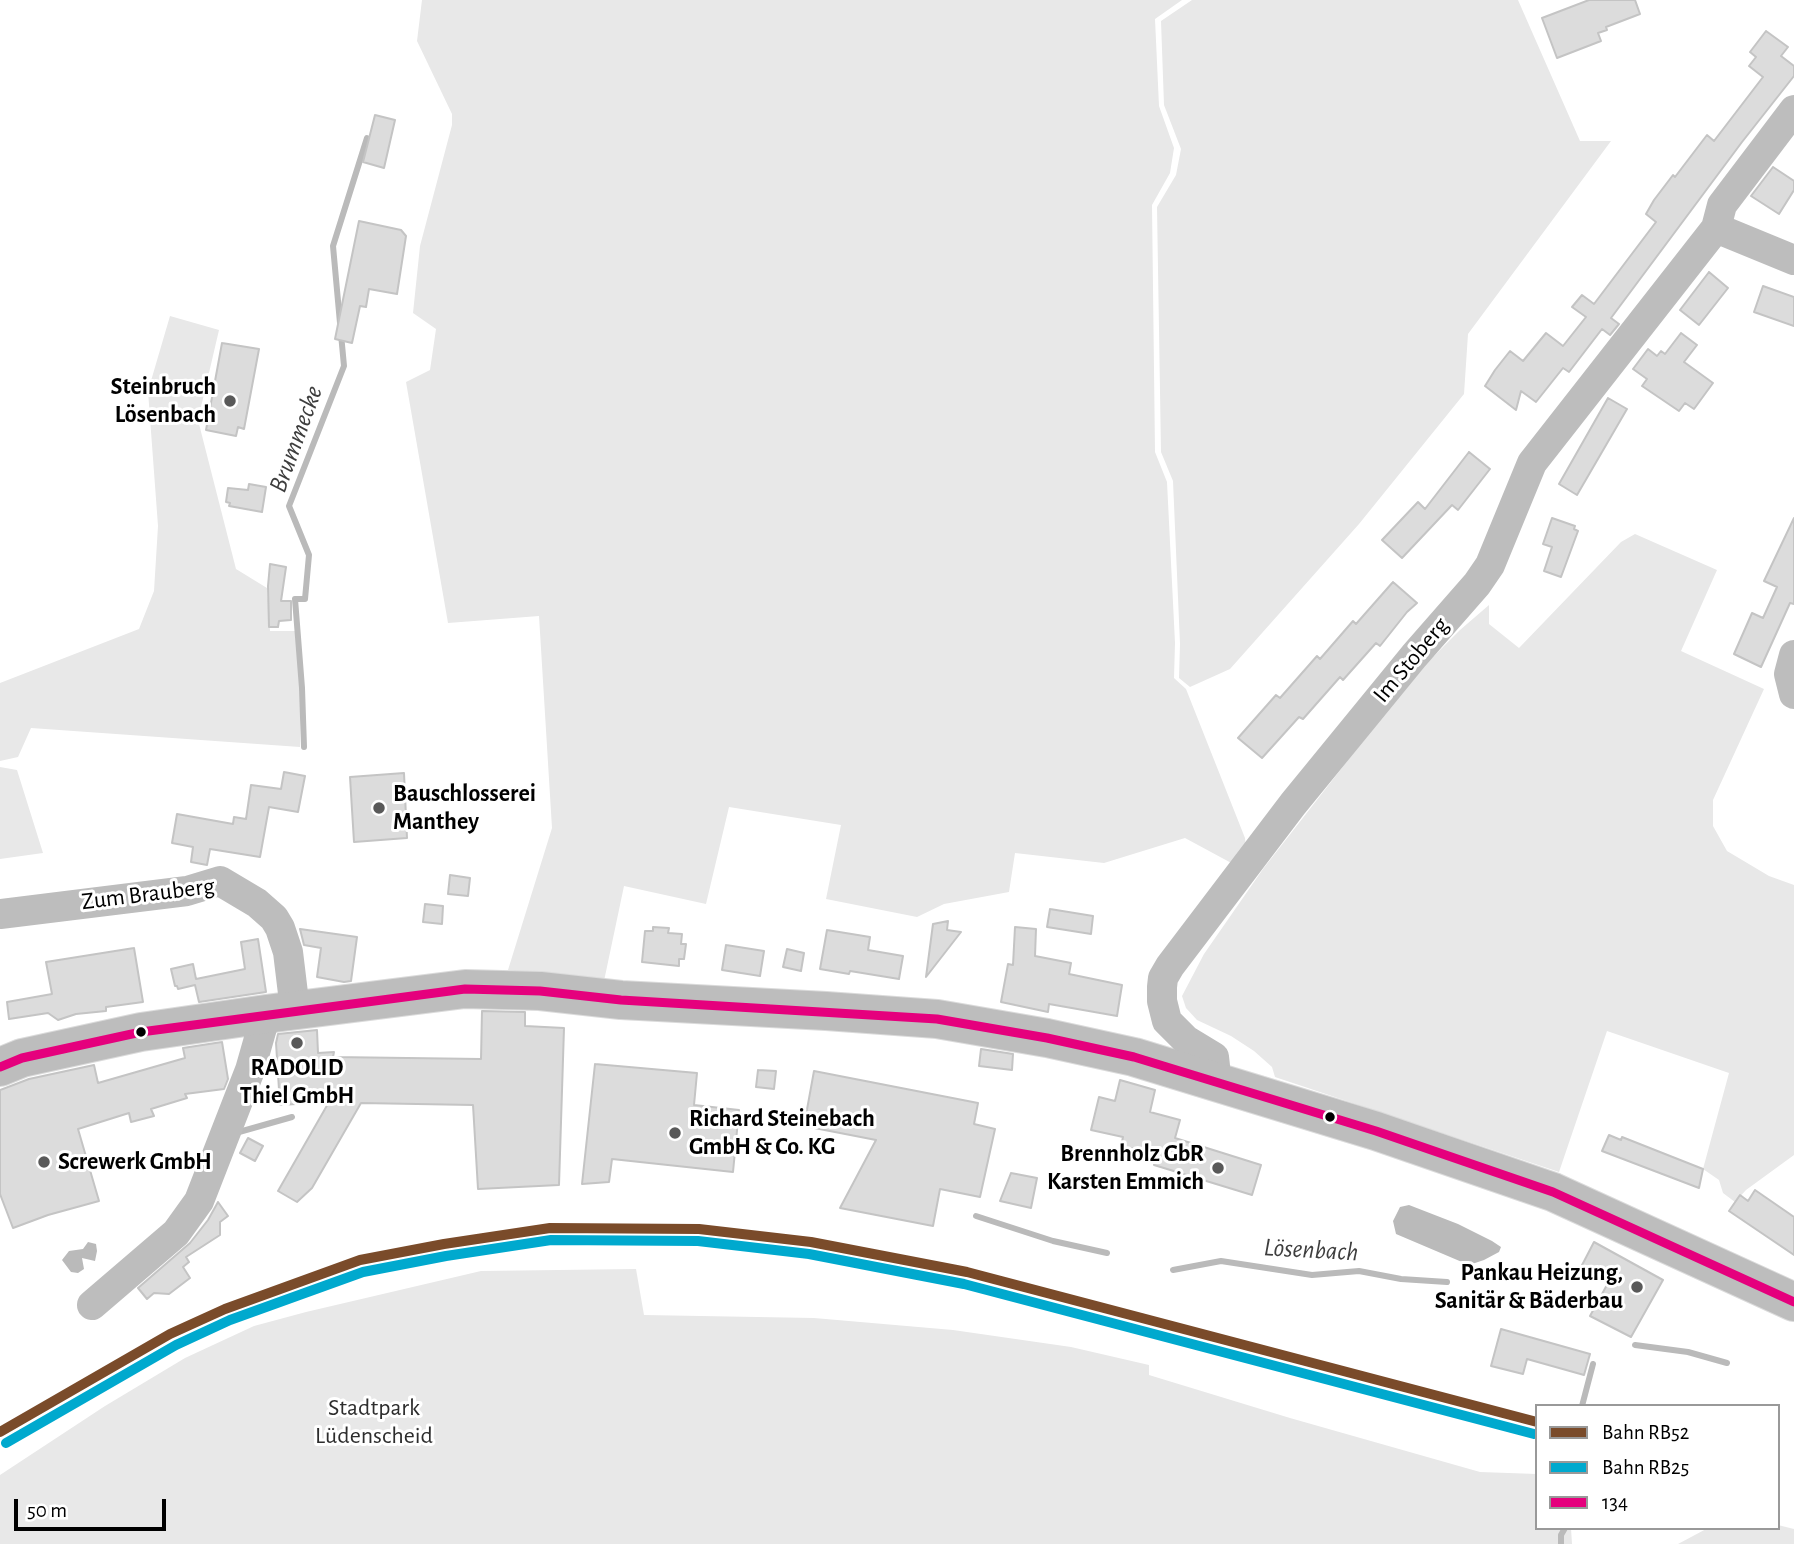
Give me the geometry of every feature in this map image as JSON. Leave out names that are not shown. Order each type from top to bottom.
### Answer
[{"type":"main road","points":[[0,1067],[22,1058],[141,1032],[465,989],[540,991],[621,1000],[925,1018],[1047,1038],[1121,1055],[1376,1131],[1553,1192],[1794,1302]]},
{"type":"street","name":"Im Stoberg","points":[[1212,1082],[1214,1057],[1186,1040],[1167,1021],[1162,987],[1163,978],[1170,966],[1293,804],[1413,656],[1477,584],[1490,565],[1532,463],[1716,228],[1722,205],[1794,110]]},
{"type":"street","points":[[1716,228],[1794,260]]},
{"type":"street","points":[[1794,656],[1789,674],[1794,694]]},
{"type":"street","name":"Zum Brauberg","points":[[0,914],[187,891],[220,881],[257,903],[274,918],[280,928],[288,952],[281,1012]]},
{"type":"street","points":[[92,1305],[176,1233],[199,1201],[250,1070],[281,1012]]},
{"type":"green space","points":[[422,0],[1182,0],[1155,19],[1159,106],[1174,148],[1170,173],[1152,205],[1155,452],[1167,482],[1175,643],[1174,678],[1186,689],[1245,838],[1246,849],[1235,865],[1185,838],[1104,863],[1015,853],[1009,892],[944,904],[917,917],[826,899],[841,825],[729,807],[706,904],[624,886],[604,981],[508,970],[552,828],[539,616],[448,623],[406,382],[430,370],[436,329],[413,313],[420,246],[452,125],[452,114],[417,41]]},
{"type":"green space","points":[[1192,0],[1518,0],[1580,141],[1611,141],[1468,334],[1464,394],[1359,524],[1230,669],[1190,687],[1179,678],[1173,481],[1161,452],[1157,207],[1176,175],[1181,149],[1164,105],[1161,21]]},
{"type":"green space","points":[[170,316],[219,330],[198,420],[236,569],[267,588],[270,631],[295,631],[300,687],[300,747],[31,728],[18,757],[0,761],[0,683],[139,629],[154,591],[158,526],[148,391]]},
{"type":"green space","points":[[1635,534],[1717,570],[1681,651],[1764,689],[1713,800],[1713,826],[1727,851],[1769,876],[1794,885],[1794,1155],[1746,1190],[1735,1202],[1723,1193],[1719,1180],[1703,1169],[1729,1073],[1607,1031],[1559,1172],[1275,1077],[1272,1067],[1254,1051],[1231,1036],[1197,1020],[1186,1008],[1182,996],[1204,954],[1263,869],[1422,668],[1489,605],[1489,624],[1519,648],[1621,542]]},
{"type":"green space","points":[[0,767],[17,770],[43,853],[0,859]]},
{"type":"green space","name":"Stadtpark Lüdenscheid","points":[[636,1269],[644,1315],[814,1318],[953,1330],[1071,1347],[1149,1365],[1149,1375],[1480,1472],[1535,1474],[1535,1530],[1571,1530],[1572,1544],[0,1544],[0,1475],[105,1406],[185,1358],[254,1326],[481,1271]]},
{"type":"green space","points":[[1780,1526],[1794,1529],[1794,1544],[1678,1544],[1704,1530],[1780,1530]]},
{"type":"shaded area","points":[[1409,1205],[1492,1241],[1501,1247],[1499,1252],[1469,1265],[1396,1234],[1393,1221],[1400,1207]]},
{"type":"shaded area","points":[[88,1242],[96,1244],[95,1261],[82,1258],[84,1269],[78,1273],[71,1272],[62,1260],[69,1251],[83,1249]]},
{"type":"building","points":[[1589,0],[1635,0],[1640,14],[1606,27],[1607,30],[1598,33],[1601,41],[1557,58],[1542,18]]},
{"type":"building","points":[[1766,31],[1788,47],[1781,56],[1794,66],[1794,76],[1611,318],[1619,324],[1610,335],[1602,329],[1569,372],[1563,368],[1536,402],[1521,391],[1516,410],[1485,386],[1495,370],[1510,351],[1523,361],[1546,333],[1563,346],[1586,317],[1572,307],[1582,295],[1594,304],[1656,222],[1646,214],[1654,200],[1707,135],[1714,141],[1763,77],[1749,66],[1756,57],[1750,52]]},
{"type":"building","points":[[375,115],[395,120],[384,168],[363,162]]},
{"type":"building","points":[[1773,167],[1794,181],[1794,190],[1779,214],[1751,196]]},
{"type":"building","points":[[359,221],[401,230],[406,236],[397,294],[369,289],[366,307],[360,306],[352,343],[335,339]]},
{"type":"building","points":[[1709,272],[1728,288],[1699,325],[1680,310]]},
{"type":"building","points":[[1763,286],[1794,297],[1794,326],[1754,312]]},
{"type":"building","points":[[1681,333],[1697,345],[1684,362],[1713,383],[1694,409],[1685,403],[1679,411],[1642,386],[1647,379],[1633,369],[1648,349],[1657,356],[1661,351],[1665,354]]},
{"type":"building","name":"Steinbruch Lösenbach","points":[[222,343],[259,349],[244,429],[238,427],[236,436],[206,430]]},
{"type":"building","points":[[1608,398],[1627,409],[1577,495],[1559,484]]},
{"type":"building","points":[[1469,452],[1490,469],[1458,510],[1452,505],[1402,558],[1382,540],[1418,502],[1425,509]]},
{"type":"building","points":[[249,484],[266,487],[262,512],[229,506],[230,503],[226,502],[228,488],[248,490]]},
{"type":"building","points":[[1552,518],[1575,526],[1574,529],[1578,531],[1561,577],[1544,571],[1552,547],[1543,544]]},
{"type":"building","points":[[1794,518],[1794,604],[1790,603],[1761,667],[1734,654],[1752,613],[1763,618],[1777,587],[1764,581]]},
{"type":"building","points":[[270,564],[286,567],[281,601],[291,601],[291,620],[279,621],[278,627],[269,627]]},
{"type":"building","points":[[1393,582],[1417,603],[1380,646],[1376,643],[1343,680],[1340,677],[1303,719],[1299,717],[1262,758],[1238,738],[1276,695],[1280,698],[1317,656],[1320,659],[1353,621],[1356,624]]},
{"type":"building","points":[[284,772],[305,776],[298,812],[269,807],[260,857],[210,849],[207,865],[191,862],[193,847],[172,843],[177,814],[233,824],[234,817],[246,819],[251,785],[281,789]]},
{"type":"building","name":"Bauschlosserei Manthey","points":[[404,773],[407,838],[354,842],[350,777]]},
{"type":"building","points":[[450,875],[470,878],[468,896],[448,894]]},
{"type":"building","points":[[425,904],[443,906],[442,924],[423,922]]},
{"type":"building","points":[[1050,909],[1093,916],[1091,934],[1047,927]]},
{"type":"building","points":[[948,921],[947,930],[961,932],[926,977],[933,924]]},
{"type":"building","points":[[653,927],[669,928],[668,933],[682,934],[681,944],[686,944],[684,959],[679,959],[679,966],[642,962],[645,931],[653,931]]},
{"type":"building","points":[[1015,927],[1036,929],[1035,956],[1071,963],[1069,974],[1122,985],[1117,1016],[1049,1004],[1048,1012],[1001,1002],[1008,964],[1013,965]]},
{"type":"building","points":[[300,929],[357,937],[351,981],[317,977],[321,948],[304,945]]},
{"type":"building","points":[[827,930],[870,937],[868,950],[903,956],[899,979],[820,969]]},
{"type":"building","points":[[258,939],[266,992],[199,1002],[195,985],[178,989],[175,986],[171,969],[193,964],[196,979],[245,969],[241,942]]},
{"type":"building","points":[[726,945],[764,951],[760,976],[722,970]]},
{"type":"building","points":[[134,948],[143,1002],[106,1007],[106,1011],[76,1014],[58,1020],[48,1013],[9,1019],[7,1002],[52,994],[46,962]]},
{"type":"building","points":[[787,949],[804,953],[801,971],[783,967]]},
{"type":"building","points":[[482,1011],[525,1012],[525,1026],[564,1028],[559,1185],[478,1189],[473,1105],[361,1103],[312,1188],[297,1202],[278,1191],[329,1102],[280,1105],[276,1043],[278,1034],[317,1030],[318,1053],[334,1052],[333,1057],[481,1059]]},
{"type":"building","name":"Screwerk GmbH","points":[[222,1042],[228,1079],[224,1089],[185,1094],[187,1098],[151,1109],[154,1116],[131,1122],[129,1113],[78,1129],[99,1201],[13,1228],[0,1194],[0,1090],[29,1079],[94,1065],[98,1083],[185,1058],[183,1048]]},
{"type":"building","points":[[981,1049],[1013,1054],[1012,1070],[979,1066]]},
{"type":"building","points":[[595,1064],[697,1073],[694,1105],[739,1110],[733,1172],[612,1159],[609,1182],[582,1184]]},
{"type":"building","points":[[758,1070],[776,1071],[774,1089],[756,1087]]},
{"type":"building","points":[[814,1071],[978,1103],[974,1124],[995,1129],[980,1197],[940,1189],[933,1226],[840,1208],[876,1140],[804,1126]]},
{"type":"building","points":[[1120,1080],[1155,1090],[1150,1112],[1180,1120],[1175,1138],[1261,1165],[1252,1195],[1154,1165],[1155,1153],[1121,1146],[1123,1137],[1091,1130],[1099,1097],[1115,1101]]},
{"type":"building","points":[[1609,1135],[1621,1140],[1622,1137],[1703,1169],[1699,1188],[1602,1151]]},
{"type":"building","points":[[248,1138],[263,1146],[255,1161],[240,1153]]},
{"type":"building","points":[[1011,1173],[1037,1178],[1031,1208],[1000,1201]]},
{"type":"building","points":[[1755,1190],[1794,1217],[1794,1255],[1729,1211],[1740,1195],[1748,1201]]},
{"type":"building","points":[[218,1202],[228,1216],[220,1222],[220,1235],[186,1257],[189,1262],[183,1267],[190,1278],[169,1294],[154,1293],[147,1299],[138,1288],[190,1243]]},
{"type":"building","name":"Pankau Heizung, Sanitär & Bäderbau","points":[[1594,1242],[1663,1280],[1631,1337],[1590,1316],[1608,1283],[1580,1269]]},
{"type":"building","points":[[1501,1329],[1590,1354],[1584,1375],[1527,1359],[1523,1374],[1491,1366]]},
{"type":"waterway","name":"Brummecke","points":[[340,323],[333,246],[367,138]]},
{"type":"waterway","name":"Brummecke","points":[[304,747],[295,599],[305,599],[309,555],[289,506],[344,366],[341,334]]},
{"type":"waterway","name":"Lösenbach","points":[[239,1132],[292,1117]]},
{"type":"waterway","name":"Lösenbach","points":[[976,1216],[1053,1241],[1107,1253]]},
{"type":"waterway","name":"Lösenbach","points":[[1173,1270],[1221,1261],[1312,1275],[1359,1271],[1401,1279],[1447,1282]]},
{"type":"waterway","name":"Lösenbach","points":[[1635,1345],[1688,1352],[1727,1363]]},
{"type":"waterway","points":[[1583,1404],[1593,1364]]},
{"type":"waterway","points":[[1561,1544],[1564,1530]]},
{"type":"rail line","name":"RB52","points":[[0,1432],[170,1334],[225,1309],[360,1260],[550,1228],[699,1229],[811,1242],[967,1272],[1535,1421]]},
{"type":"rail line","name":"RB25","points":[[6,1443],[176,1345],[230,1320],[363,1272],[551,1240],[698,1241],[809,1254],[964,1284],[1534,1434]]},
{"type":"transit line","name":"134","points":[[0,1067],[22,1058],[141,1032],[465,989],[540,991],[621,1000],[937,1019],[1047,1038],[1134,1057],[1376,1131],[1553,1192],[1794,1302]]},
{"type":"place","name":"Steinbruch Lösenbach","points":[[230,401]]},
{"type":"place","name":"Bauschlosserei Manthey","points":[[379,808]]},
{"type":"place","name":"RADOLID Thiel GmbH","points":[[297,1043]]},
{"type":"place","name":"Richard Steinebach GmbH & Co. KG","points":[[675,1133]]},
{"type":"place","name":"Screwerk GmbH","points":[[44,1162]]},
{"type":"place","name":"Brennholz GbR Karsten Emmich","points":[[1218,1168]]},
{"type":"place","name":"Pankau Heizung, Sanitär & Bäderbau","points":[[1637,1287]]}]
